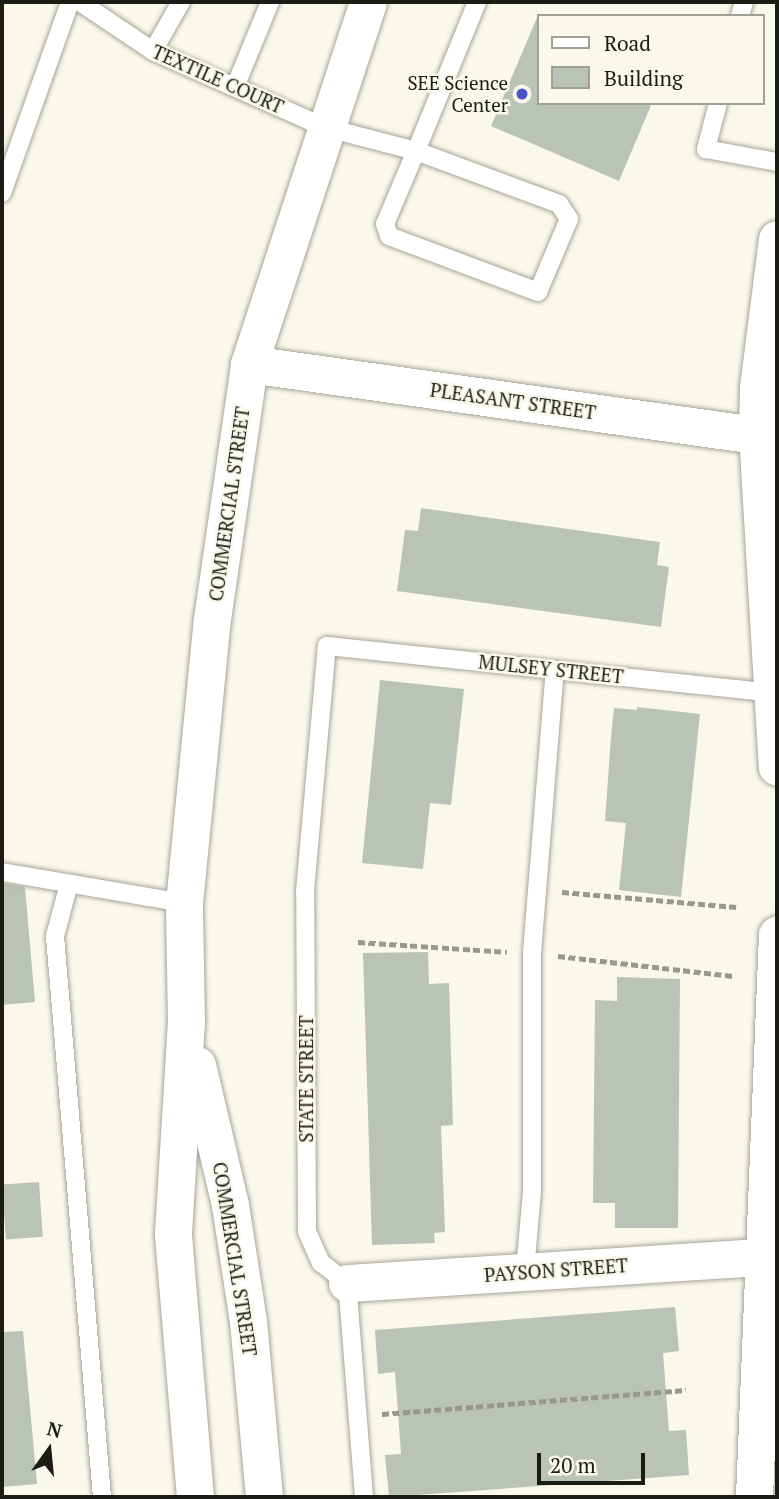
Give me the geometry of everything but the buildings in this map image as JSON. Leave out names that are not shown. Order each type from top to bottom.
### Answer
[{"type":"street","name":"COMMERCIAL STREET","points":[[195,1497],[173,1234],[186,1023],[184,903],[212,619],[249,364],[324,127],[368,2]]},
{"type":"street","points":[[777,239],[758,387],[767,436],[777,766]]},
{"type":"street","name":"PLEASANT STREET","points":[[249,364],[767,436]]},
{"type":"street","points":[[754,1497],[777,934]]},
{"type":"street","name":"COMMERCIAL STREET","points":[[186,1023],[230,1205],[248,1321],[264,1497]]},
{"type":"street","name":"PAYSON STREET","points":[[346,1283],[765,1257]]},
{"type":"lane","points":[[2,193],[70,2]]},
{"type":"lane","name":"TEXTILE COURT","points":[[79,2],[153,51],[324,127],[416,151]]},
{"type":"lane","points":[[153,51],[181,2]]},
{"type":"lane","points":[[236,87],[270,2]]},
{"type":"lane","points":[[416,151],[559,204],[569,219],[538,292],[389,236],[385,224],[477,2]]},
{"type":"lane","points":[[717,105],[706,149],[777,162]]},
{"type":"lane","name":"MULSEY STREET","points":[[327,646],[774,693]]},
{"type":"lane","name":"STATE STREET","points":[[327,646],[305,891],[307,1231],[321,1263],[346,1283]]},
{"type":"lane","points":[[525,1271],[532,1191],[532,953],[555,670]]},
{"type":"lane","points":[[2,872],[184,903]]},
{"type":"lane","points":[[69,884],[55,936],[102,1497]]},
{"type":"lane","points":[[346,1283],[363,1497]]},
{"type":"path","points":[[536,889],[736,907]]},
{"type":"path","points":[[358,942],[532,953],[733,976]]},
{"type":"path","points":[[357,1416],[686,1390]]},
{"type":"place","name":"SEE Science Center","points":[[522,94]]}]
